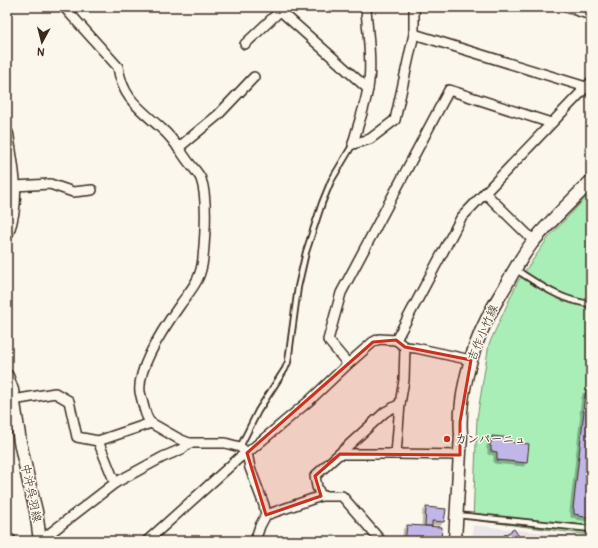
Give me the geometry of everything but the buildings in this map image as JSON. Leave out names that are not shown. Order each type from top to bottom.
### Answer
[{"type":"main road","points":[[7,134],[14,211],[7,233]]},
{"type":"main road","name":"吉作小竹線","points":[[456,541],[460,422],[463,397],[471,360],[486,320],[515,269],[534,242],[591,181]]},
{"type":"main road","name":"中沖呉羽線","points":[[7,376],[36,511],[39,541]]},
{"type":"street","points":[[64,7],[118,67],[123,88],[137,107],[163,129],[201,180],[206,220],[203,260],[198,280],[174,313],[154,347],[144,368],[140,391],[145,413],[151,423],[189,443],[225,443],[243,450],[264,505],[266,515],[260,526],[256,541]]},
{"type":"street","points":[[353,144],[358,124],[363,113],[369,80],[366,7]]},
{"type":"street","points":[[353,144],[370,139],[395,120],[414,34],[414,7]]},
{"type":"street","points":[[566,7],[591,15]]},
{"type":"street","points":[[245,44],[278,9],[368,89]]},
{"type":"street","points":[[396,340],[461,218],[589,85],[414,34]]},
{"type":"street","points":[[178,148],[218,115],[254,77]]},
{"type":"street","points":[[348,364],[328,340],[341,293],[448,90],[551,123]]},
{"type":"street","points":[[11,188],[50,184],[73,192],[92,190]]},
{"type":"street","points":[[485,193],[534,242]]},
{"type":"street","points":[[147,541],[239,458],[243,450],[309,401],[373,342],[379,340],[396,340],[405,347],[471,360]]},
{"type":"street","points":[[396,454],[400,404],[404,380],[405,347]]},
{"type":"street","points":[[11,393],[55,393],[68,400],[77,437],[98,441],[151,423]]},
{"type":"street","points":[[321,496],[317,487],[315,476],[385,412],[400,404]]},
{"type":"street","points":[[98,441],[115,483]]},
{"type":"street","points":[[39,541],[115,483],[157,460],[182,449],[189,443]]},
{"type":"street","points":[[340,454],[460,455]]},
{"type":"street","points":[[266,515],[321,496],[342,496],[381,541]]},
{"type":"lane","points":[[243,450],[258,411],[288,362],[298,287],[306,252],[331,181],[353,144]]},
{"type":"lane","points":[[515,269],[551,292],[567,300],[591,304]]},
{"type":"lane","points":[[456,515],[591,529]]},
{"type":"highlighted area","points":[[396,340],[405,347],[471,360],[460,422],[460,455],[340,454],[315,476],[321,496],[266,515],[247,453],[373,342]]},
{"type":"shaded area","points":[[473,525],[591,538],[591,541],[473,541]]},
{"type":"green space","points":[[591,192],[591,535],[473,520],[477,418],[489,344],[518,281],[549,237]]},
{"type":"place","name":"カンパーニュ","points":[[447,439]]}]
